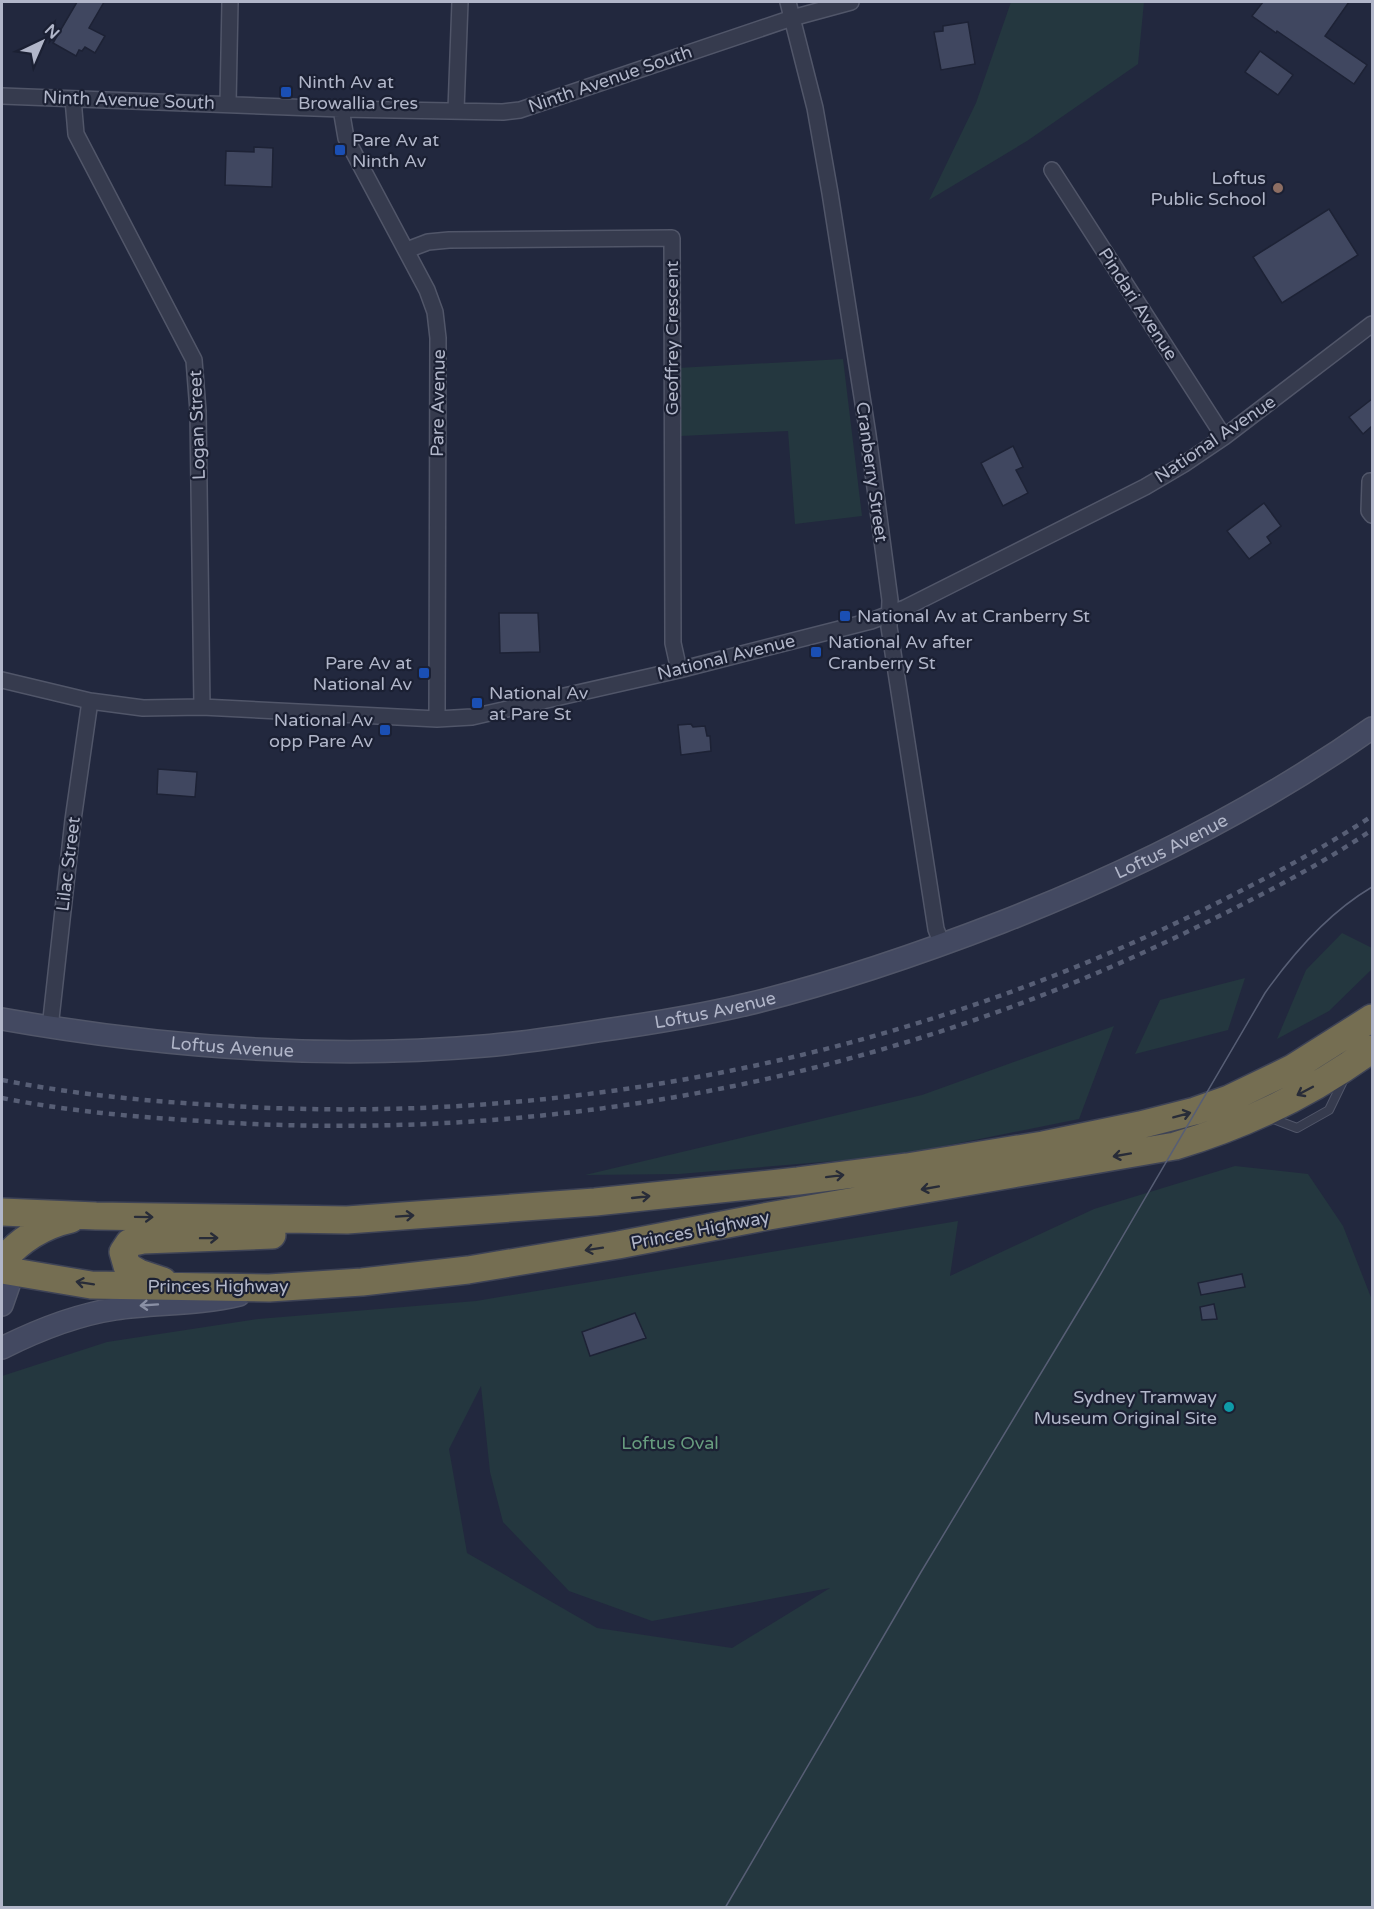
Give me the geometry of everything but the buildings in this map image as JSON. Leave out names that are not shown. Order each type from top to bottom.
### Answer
[{"type":"highway","name":"Princes Highway","points":[[2,1212],[96,1216],[347,1220],[572,1204],[798,1181],[907,1167],[1043,1145],[1195,1111],[1229,1099],[1293,1068],[1372,1018]]},
{"type":"highway","name":"Princes Highway","points":[[4,1262],[91,1285],[181,1287],[269,1288],[362,1282],[468,1270],[1175,1146],[1208,1136],[1260,1114],[1319,1084],[1362,1057]]},
{"type":"highway","points":[[4,1262],[20,1243],[46,1227],[67,1220],[96,1216]]},
{"type":"highway","points":[[181,1287],[131,1269],[125,1263],[123,1256],[126,1246],[138,1240],[266,1236],[347,1220]]},
{"type":"street","points":[[228,104],[230,2]]},
{"type":"street","points":[[456,110],[460,2]]},
{"type":"street","name":"Cranberry Street","points":[[788,2],[815,108],[830,193],[868,435],[890,600],[888,615],[936,929],[942,945]]},
{"type":"street","name":"Ninth Avenue South","points":[[2,96],[341,109],[520,110],[792,18],[851,2]]},
{"type":"street","name":"Logan Street","points":[[73,99],[76,134],[194,360],[198,411],[202,707]]},
{"type":"street","name":"Pare Avenue","points":[[341,109],[346,138],[407,250],[435,312],[438,338],[437,719]]},
{"type":"street","name":"Pindari Avenue","points":[[1052,170],[1224,437]]},
{"type":"street","name":"Geoffrey Crescent","points":[[407,250],[428,242],[448,240],[672,238],[673,643],[679,670]]},
{"type":"street","name":"National Avenue","points":[[2,680],[90,701],[143,708],[202,707],[437,719],[472,717],[679,670],[871,621],[905,608],[1184,465],[1372,324]]},
{"type":"street","points":[[1366,513],[1370,481]]},
{"type":"street","name":"Lilac Street","points":[[50,1028],[73,820],[90,701]]},
{"type":"street","name":"Loftus Avenue","points":[[2,1019],[50,1028],[143,1040],[219,1047],[365,1051],[484,1046],[667,1021],[747,1004],[846,978],[942,945],[1065,897],[1125,871],[1259,802],[1372,729]]},
{"type":"street","points":[[2,1305],[9,1285],[4,1262]]},
{"type":"street","points":[[2,1348],[43,1329],[94,1313],[143,1305],[215,1300],[269,1288]]},
{"type":"green space","points":[[1011,2],[1144,2],[1138,64],[1027,141],[929,200],[976,103]]},
{"type":"green space","points":[[843,359],[862,516],[795,524],[788,431],[681,436],[677,368]]},
{"type":"green space","points":[[1342,933],[1372,948],[1372,969],[1329,1011],[1277,1039],[1306,970]]},
{"type":"green space","points":[[1245,978],[1228,1030],[1135,1054],[1160,1000]]},
{"type":"green space","points":[[1114,1026],[1079,1119],[895,1156],[679,1174],[585,1175],[922,1095]]},
{"type":"green space","name":"Loftus Oval","points":[[1235,1166],[1308,1174],[1343,1226],[1372,1300],[1372,1907],[2,1907],[2,1376],[107,1342],[258,1319],[476,1301],[958,1221],[950,1276],[1094,1209]],"holes":[[[481,1386],[490,1472],[503,1522],[569,1591],[652,1621],[830,1588],[732,1648],[597,1628],[467,1553],[449,1449]]]},
{"type":"tram line","points":[[725,1908],[921,1572],[1096,1282],[1265,993],[1288,963],[1326,921],[1372,887]]},
{"type":"railway","points":[[2,1080],[81,1093],[162,1101],[343,1109],[470,1105],[597,1093],[722,1072],[846,1044],[968,1007],[1087,962],[1203,910],[1246,888],[1311,853],[1372,816]]},
{"type":"railway","points":[[2,1098],[76,1110],[151,1118],[330,1126],[458,1122],[585,1111],[712,1090],[837,1062],[959,1025],[1080,980],[1242,905],[1372,830]]},
{"type":"place","name":"Ninth Av at Browallia Cres","points":[[286,92]]},
{"type":"place","name":"Pare Av at Ninth Av","points":[[340,150]]},
{"type":"place","name":"Loftus Public School","points":[[1278,188]]},
{"type":"place","name":"National Av at Cranberry St","points":[[845,616]]},
{"type":"place","name":"National Av after Cranberry St","points":[[816,652]]},
{"type":"place","name":"Pare Av at National Av","points":[[424,673]]},
{"type":"place","name":"National Av at Pare St","points":[[477,703]]},
{"type":"place","name":"National Av opp Pare Av","points":[[385,730]]},
{"type":"place","name":"Sydney Tramway Museum Original Site","points":[[1229,1407]]}]
